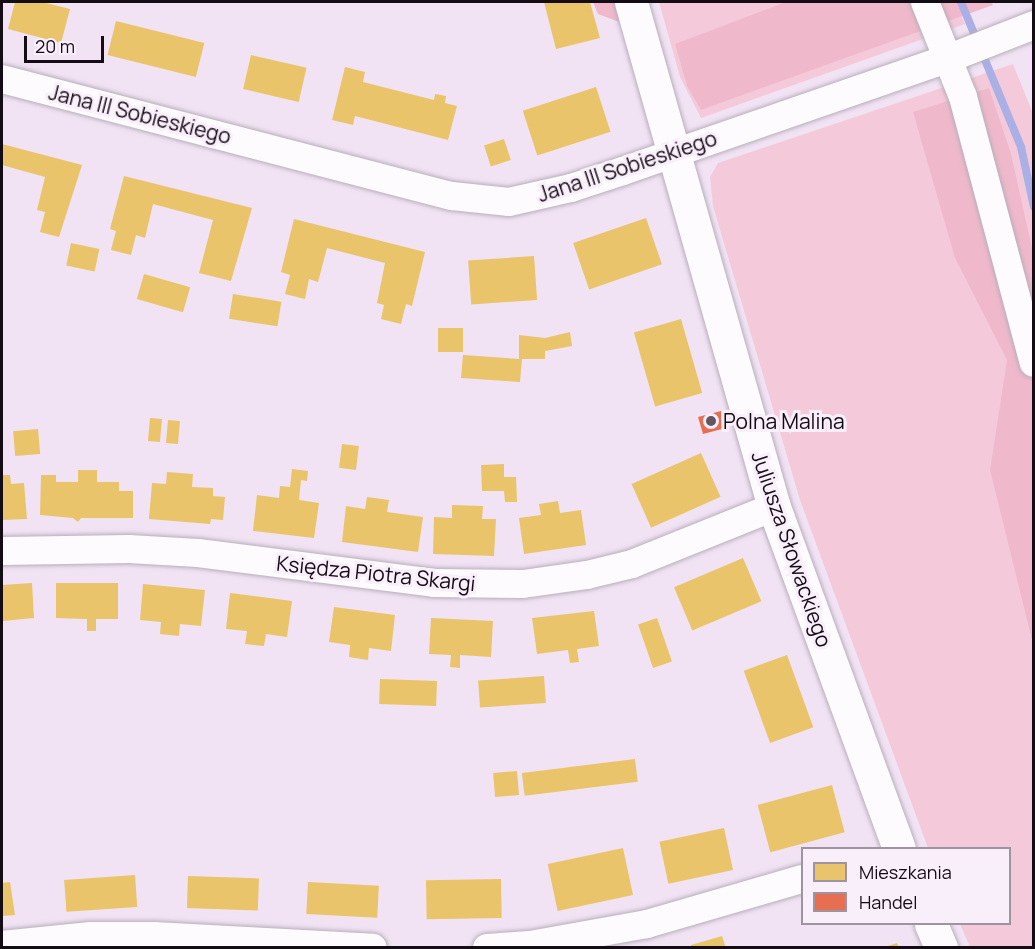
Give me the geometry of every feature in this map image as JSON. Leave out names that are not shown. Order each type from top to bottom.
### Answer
[{"type":"main road","name":"Juliusza Słowackiego","points":[[631,2],[672,154],[774,507],[897,847]]},
{"type":"main road","points":[[931,925],[941,948]]},
{"type":"street","points":[[925,2],[963,96],[1034,363]]},
{"type":"street","name":"Jana III Sobieskiego","points":[[2,79],[477,201],[509,202],[544,195],[672,154],[947,59],[1034,25]]},
{"type":"street","name":"Księdza Piotra Skargi","points":[[2,551],[129,549],[198,554],[434,583],[522,584],[587,576],[632,564],[774,507]]},
{"type":"street","points":[[487,948],[530,945],[647,924],[801,879]]},
{"type":"street","points":[[2,945],[91,936],[154,936],[373,948]]},
{"type":"shaded area","points":[[593,2],[616,2],[622,23],[598,14]]},
{"type":"shaded area","points":[[659,2],[955,2],[965,24],[701,118],[680,77]]},
{"type":"shaded area","points":[[786,2],[991,2],[993,5],[701,110],[687,86],[675,44]]},
{"type":"shaded area","points":[[1013,64],[1034,116],[1033,947],[970,947],[960,925],[1011,925],[1011,847],[928,847],[800,500],[713,206],[710,177],[718,163]]},
{"type":"shaded area","points":[[989,88],[1011,154],[1034,257],[1033,644],[990,470],[1007,360],[955,258],[913,112]]},
{"type":"building: Mieszkania","points":[[15,2],[42,2],[70,9],[61,43],[8,29]]},
{"type":"building: Mieszkania","points":[[544,2],[590,2],[600,38],[556,49]]},
{"type":"building: Mieszkania","points":[[116,21],[204,43],[196,77],[108,55]]},
{"type":"building: Mieszkania","points":[[251,55],[307,68],[299,102],[243,89]]},
{"type":"building: Mieszkania","points":[[345,67],[365,72],[363,82],[434,100],[435,94],[446,96],[445,103],[457,106],[448,140],[355,116],[353,125],[332,120]]},
{"type":"building: Mieszkania","points":[[596,87],[611,132],[537,155],[523,111]]},
{"type":"building: Mieszkania","points":[[504,139],[511,160],[491,166],[484,145]]},
{"type":"building: Mieszkania","points":[[2,144],[82,165],[59,237],[40,232],[45,212],[37,210],[45,177],[2,165]]},
{"type":"building: Mieszkania","points":[[124,176],[252,208],[231,281],[199,273],[213,220],[153,204],[145,238],[136,235],[131,255],[111,250],[116,231],[110,229]]},
{"type":"building: Mieszkania","points":[[646,218],[662,264],[589,289],[573,243]]},
{"type":"building: Mieszkania","points":[[294,219],[425,252],[412,306],[406,304],[401,324],[381,319],[384,305],[377,303],[385,263],[327,248],[318,282],[309,279],[305,299],[285,294],[290,275],[281,272]]},
{"type":"building: Mieszkania","points":[[71,243],[99,249],[95,272],[66,265]]},
{"type":"building: Mieszkania","points":[[534,256],[537,300],[471,304],[468,261]]},
{"type":"building: Mieszkania","points":[[144,274],[190,287],[183,312],[137,299]]},
{"type":"building: Mieszkania","points":[[233,294],[281,302],[277,326],[229,319]]},
{"type":"building: Mieszkania","points":[[681,319],[702,393],[655,407],[634,333]]},
{"type":"building: Mieszkania","points":[[438,328],[463,328],[463,352],[438,352]]},
{"type":"building: Mieszkania","points":[[570,332],[572,346],[545,351],[545,359],[522,359],[520,382],[461,378],[463,355],[519,359],[519,335],[545,338]]},
{"type":"building: Mieszkania","points":[[150,418],[162,419],[160,442],[148,441]]},
{"type":"building: Mieszkania","points":[[168,420],[180,421],[178,444],[166,443]]},
{"type":"building: Mieszkania","points":[[38,429],[40,454],[15,456],[13,431]]},
{"type":"building: Mieszkania","points":[[342,444],[359,446],[356,470],[339,468]]},
{"type":"building: Mieszkania","points":[[701,453],[721,497],[651,528],[632,484]]},
{"type":"building: Mieszkania","points":[[504,464],[504,477],[516,477],[517,502],[505,502],[504,491],[482,491],[481,465]]},
{"type":"building: Mieszkania","points":[[292,469],[308,471],[307,481],[301,480],[299,500],[319,503],[314,538],[253,531],[257,495],[279,498],[280,486],[290,487]]},
{"type":"building: Mieszkania","points":[[78,470],[97,470],[97,482],[119,482],[119,491],[133,491],[133,518],[81,518],[78,522],[73,518],[40,515],[41,475],[56,475],[56,482],[78,482]]},
{"type":"building: Mieszkania","points":[[167,472],[193,474],[192,487],[213,488],[213,496],[225,497],[223,520],[211,519],[210,524],[149,519],[152,483],[166,484]]},
{"type":"building: Mieszkania","points":[[3,475],[10,475],[11,484],[24,483],[27,519],[2,520]]},
{"type":"building: Mieszkania","points":[[367,497],[389,500],[387,512],[423,517],[418,552],[342,542],[346,506],[365,509]]},
{"type":"building: Mieszkania","points":[[558,501],[560,513],[581,510],[586,545],[524,554],[519,518],[541,515],[539,504]]},
{"type":"building: Mieszkania","points":[[452,505],[483,506],[482,519],[496,519],[494,556],[433,554],[434,517],[452,518]]},
{"type":"building: Mieszkania","points":[[743,558],[761,601],[692,631],[674,587]]},
{"type":"building: Mieszkania","points":[[32,583],[34,618],[3,621],[2,634],[2,585]]},
{"type":"building: Mieszkania","points":[[56,583],[118,583],[118,619],[96,619],[96,631],[87,631],[87,619],[56,618]]},
{"type":"building: Mieszkania","points":[[143,584],[205,590],[201,626],[180,624],[179,636],[160,634],[161,622],[140,620]]},
{"type":"building: Mieszkania","points":[[230,593],[292,601],[287,637],[266,634],[264,646],[245,644],[247,631],[226,629]]},
{"type":"building: Mieszkania","points":[[334,607],[395,615],[391,651],[369,648],[368,660],[349,657],[350,645],[329,642]]},
{"type":"building: Mieszkania","points":[[594,611],[599,646],[577,649],[579,662],[570,663],[568,650],[537,654],[532,618]]},
{"type":"building: Mieszkania","points":[[431,618],[493,621],[491,657],[460,655],[460,668],[450,667],[451,655],[429,654]]},
{"type":"building: Mieszkania","points":[[657,618],[672,661],[653,668],[638,625]]},
{"type":"building: Mieszkania","points":[[787,655],[813,727],[770,743],[744,671]]},
{"type":"building: Mieszkania","points":[[544,676],[546,703],[480,708],[478,681]]},
{"type":"building: Mieszkania","points":[[380,679],[437,681],[436,706],[379,704]]},
{"type":"building: Mieszkania","points":[[635,759],[638,782],[525,796],[522,773]]},
{"type":"building: Mieszkania","points":[[517,771],[519,795],[495,797],[493,773]]},
{"type":"building: Mieszkania","points":[[832,785],[845,832],[770,852],[758,805]]},
{"type":"building: Mieszkania","points":[[724,828],[733,870],[668,884],[659,842]]},
{"type":"building: Mieszkania","points":[[623,848],[633,895],[558,911],[548,864]]},
{"type":"building: Mieszkania","points":[[135,875],[137,907],[66,912],[64,880]]},
{"type":"building: Mieszkania","points":[[188,876],[259,878],[258,910],[187,908]]},
{"type":"building: Mieszkania","points":[[501,879],[502,918],[427,919],[426,880]]},
{"type":"building: Mieszkania","points":[[10,882],[15,915],[2,916],[2,883]]},
{"type":"building: Mieszkania","points":[[308,882],[379,886],[377,918],[306,914]]},
{"type":"building: Mieszkania","points":[[722,936],[726,948],[691,948],[691,945]]},
{"type":"building: Mieszkania","points":[[897,943],[899,948],[885,948],[885,947]]},
{"type":"building: Handel","name":"Polna Malina","points":[[721,411],[722,429],[703,434],[698,417]]},
{"type":"waterway","points":[[961,2],[1021,147],[1034,207]]},
{"type":"place","name":"Polna Malina","points":[[711,421]]}]
